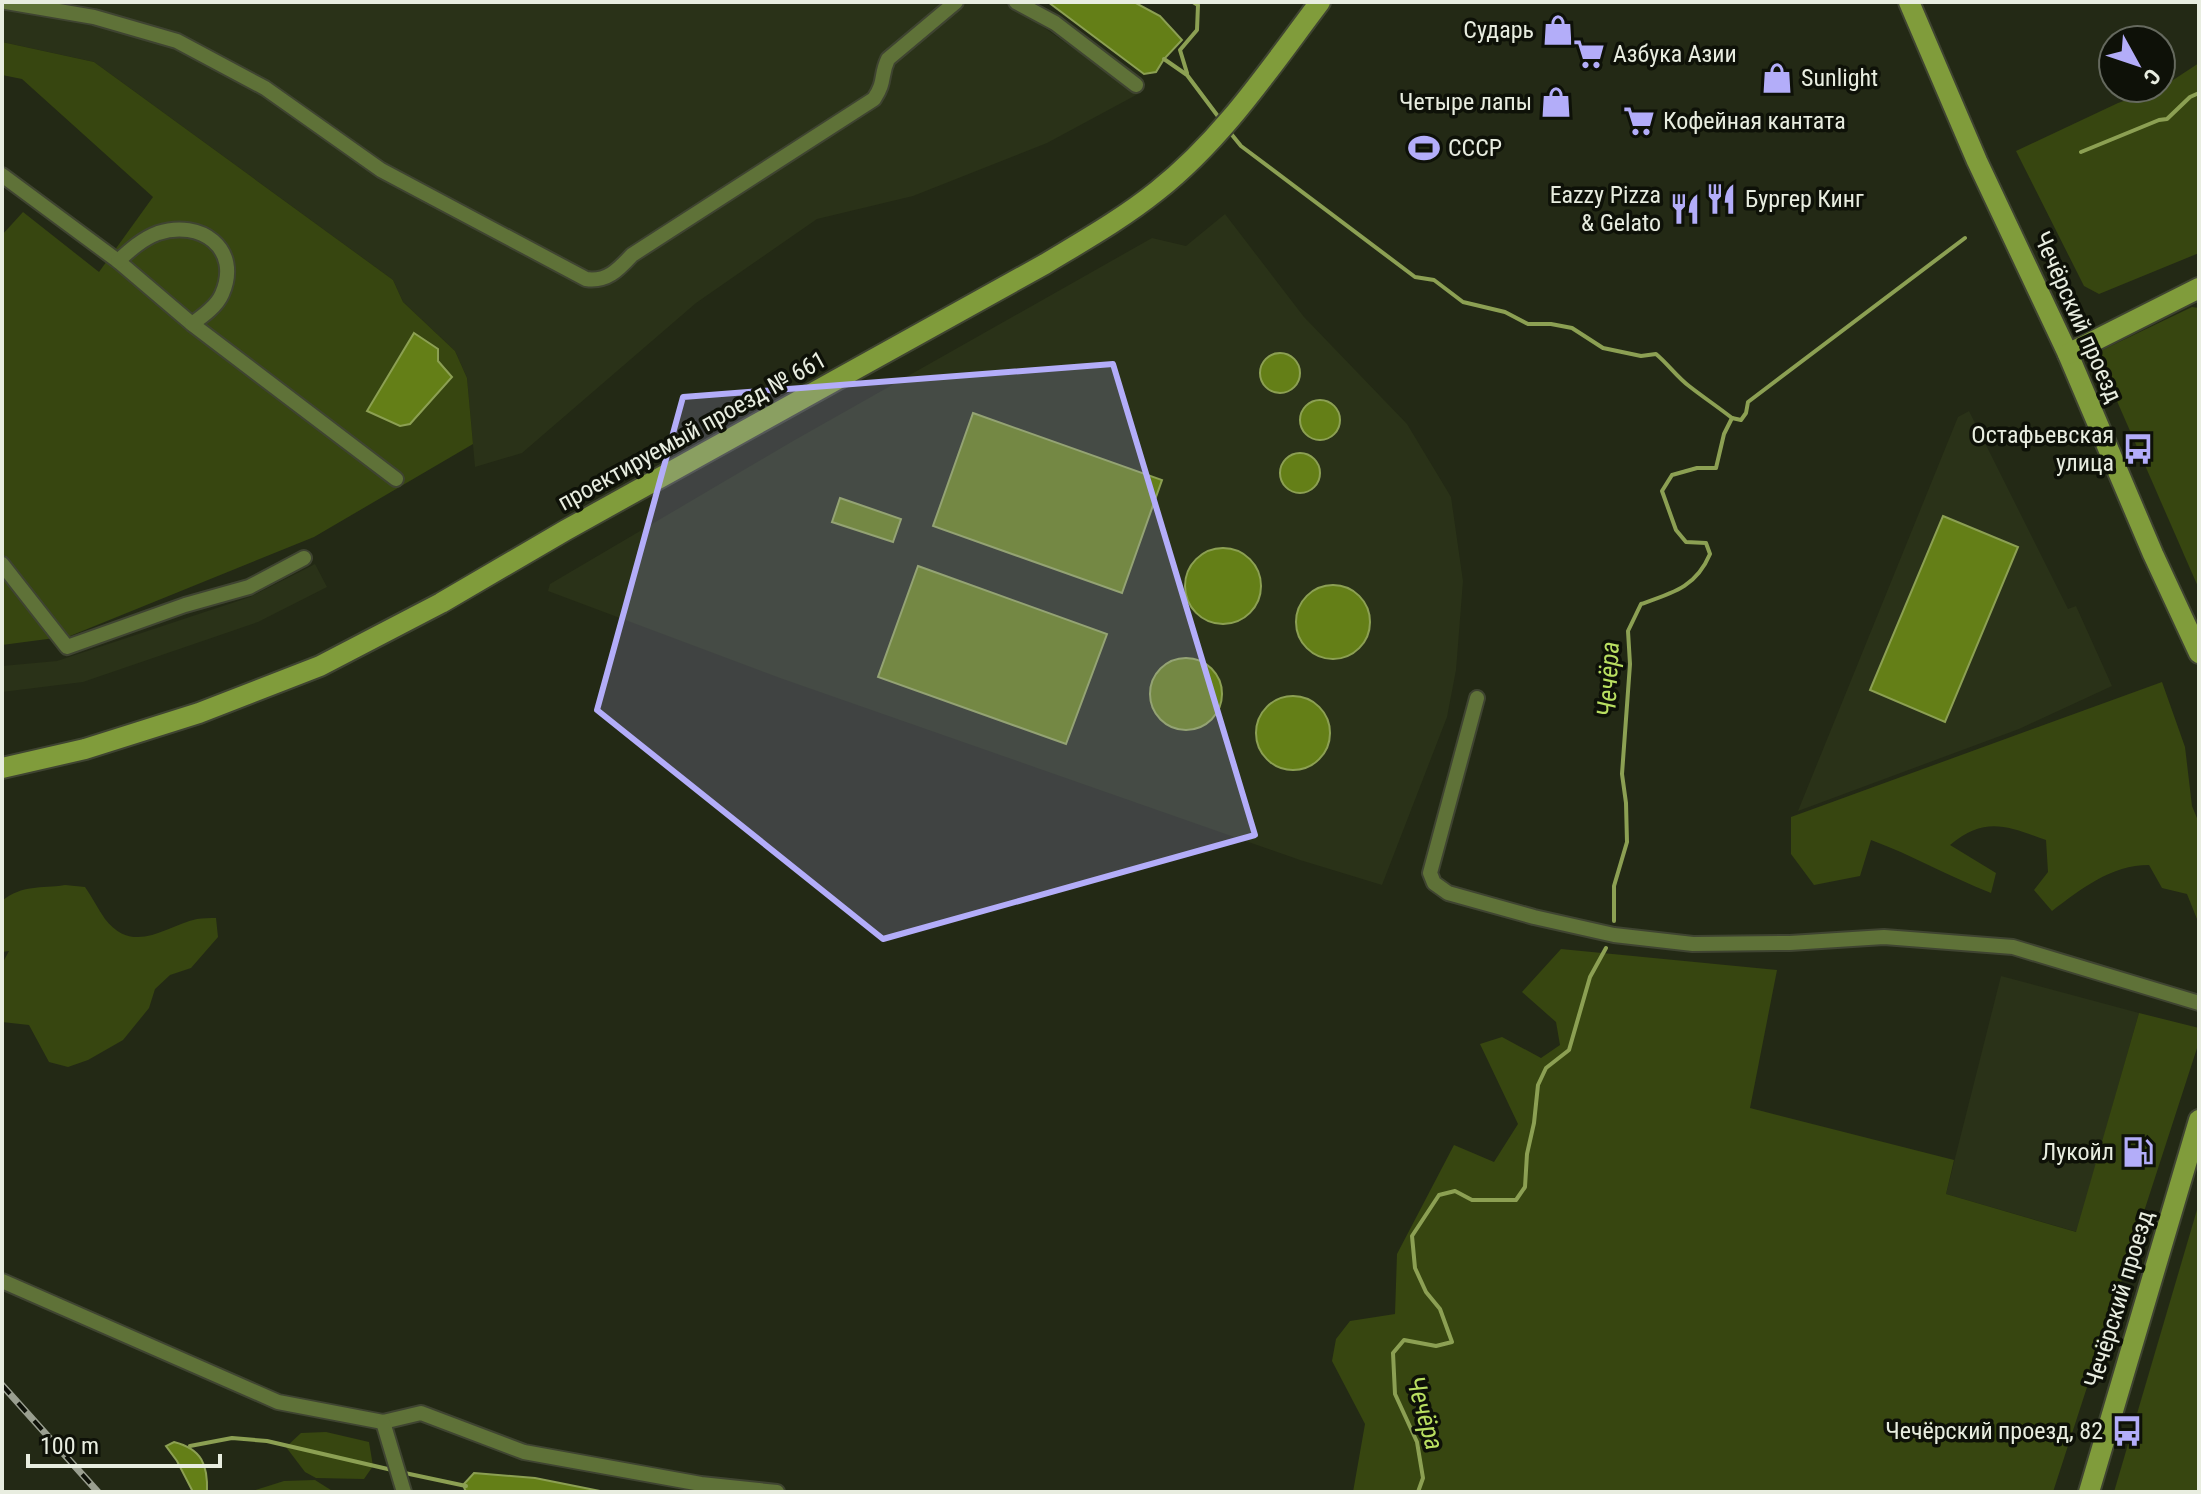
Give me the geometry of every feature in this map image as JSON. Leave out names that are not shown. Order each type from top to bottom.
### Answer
[{"type":"main road","name":"проектируемый проезд № 661","points":[[2,768],[85,749],[199,713],[320,666],[441,603],[566,530],[1045,264],[1158,191],[1198,154],[1233,117],[1320,2]]},
{"type":"main road","name":"Чечёрский проезд","points":[[1909,2],[1977,161],[2068,354],[2153,554],[2199,653]]},
{"type":"main road","points":[[2068,354],[2199,288]]},
{"type":"main road","name":"Чечёрский проезд","points":[[2089,1492],[2199,1120]]},
{"type":"street","points":[[6,2],[94,17],[177,41],[265,88],[381,170],[586,279],[598,281],[614,274],[632,255],[874,99],[884,85],[884,68],[888,59],[956,2]]},
{"type":"street","points":[[1016,2],[1055,23],[1136,85]]},
{"type":"street","points":[[2,175],[118,261],[192,324],[396,479]]},
{"type":"street","points":[[118,261],[135,245],[159,233],[187,229],[205,233],[215,241],[226,259],[228,272],[222,296],[192,324]]},
{"type":"street","points":[[2,564],[67,647],[185,605],[249,587],[304,558]]},
{"type":"street","points":[[1477,698],[1430,873],[1434,883],[1448,893],[1614,935],[1685,943],[1790,943],[1884,937],[2013,947],[2199,1003]]},
{"type":"street","points":[[2,1281],[278,1402],[383,1422],[421,1413],[524,1452],[701,1484],[777,1492]]},
{"type":"street","points":[[383,1422],[404,1492]]},
{"type":"highlighted area","points":[[1113,364],[1255,835],[883,939],[597,710],[683,397]]},
{"type":"shaded area","points":[[2,2],[1008,2],[1138,94],[1047,143],[913,196],[817,219],[696,303],[522,453],[475,467],[467,378],[455,351],[403,302],[393,280],[94,62],[2,42]]},
{"type":"shaded area","points":[[1048,2],[1134,2],[1160,16],[1182,40],[1156,72],[1144,74]]},
{"type":"shaded area","points":[[2,42],[94,62],[393,280],[403,302],[455,351],[467,378],[473,444],[314,537],[70,636],[2,645],[2,235],[23,212],[99,272],[153,197],[22,79],[2,75]]},
{"type":"shaded area","points":[[2199,63],[2199,253],[2099,294],[2084,286],[2016,151],[2116,104],[2177,104],[2177,77]]},
{"type":"shaded area","points":[[1225,214],[1304,317],[1407,424],[1451,497],[1463,581],[1456,670],[1447,717],[1382,885],[1300,860],[780,678],[548,591],[550,584],[793,441],[1152,238],[1186,246]]},
{"type":"shaded area","points":[[2192,307],[2199,308],[2199,589],[2096,353]]},
{"type":"shaded area","points":[[414,333],[438,349],[438,361],[452,377],[410,424],[400,426],[367,411]]},
{"type":"shaded area","points":[[1280,353],[1294,359],[1300,373],[1294,387],[1280,393],[1266,387],[1260,373],[1266,359]]},
{"type":"shaded area","points":[[1320,400],[1334,406],[1340,420],[1334,434],[1320,440],[1306,434],[1300,420],[1306,406]]},
{"type":"shaded area","points":[[1969,411],[2068,609],[2076,606],[2112,686],[2019,729],[1798,811],[1958,417]]},
{"type":"shaded area","points":[[973,413],[1162,480],[1122,593],[933,526]]},
{"type":"shaded area","points":[[1300,453],[1314,459],[1320,473],[1314,487],[1300,493],[1286,487],[1280,473],[1286,459]]},
{"type":"shaded area","points":[[840,498],[901,519],[893,542],[832,522]]},
{"type":"shaded area","points":[[1943,516],[2018,547],[1945,722],[1870,690]]},
{"type":"shaded area","points":[[1223,548],[1237,551],[1250,559],[1258,572],[1261,586],[1258,600],[1250,613],[1237,621],[1223,624],[1209,621],[1196,613],[1188,600],[1185,586],[1188,572],[1196,559],[1209,551]]},
{"type":"shaded area","points":[[315,564],[327,587],[258,622],[83,682],[2,692],[2,666],[57,661],[250,597]]},
{"type":"shaded area","points":[[918,566],[1107,634],[1066,744],[878,677]]},
{"type":"shaded area","points":[[1326,585],[1340,585],[1354,591],[1364,601],[1370,622],[1364,643],[1354,653],[1340,659],[1326,659],[1312,653],[1302,643],[1296,629],[1296,615],[1302,601],[1312,591]]},
{"type":"shaded area","points":[[1186,658],[1206,664],[1216,674],[1222,694],[1216,714],[1206,724],[1186,730],[1166,724],[1156,714],[1150,694],[1156,674],[1166,664]]},
{"type":"shaded area","points":[[2162,682],[2185,747],[2192,806],[2199,823],[2199,924],[2187,894],[2162,888],[2149,865],[2109,874],[2052,911],[2034,890],[2048,872],[2046,840],[2008,828],[1996,826],[1974,830],[1950,845],[1996,873],[1991,893],[1871,840],[1860,876],[1814,885],[1791,854],[1791,817]]},
{"type":"shaded area","points":[[1286,696],[1300,696],[1314,702],[1324,712],[1330,733],[1324,754],[1314,764],[1300,770],[1286,770],[1272,764],[1262,754],[1256,740],[1256,726],[1262,712],[1272,702]]},
{"type":"shaded area","points":[[65,885],[85,887],[105,919],[127,936],[150,936],[197,919],[216,918],[218,937],[191,968],[170,975],[155,989],[149,1008],[123,1040],[88,1060],[68,1067],[49,1062],[29,1025],[2,1022],[2,964],[9,951],[2,952],[2,901],[17,892]]},
{"type":"shaded area","points":[[1561,949],[1777,970],[1750,1108],[1954,1160],[1946,1194],[2076,1232],[2139,1013],[2199,1028],[2199,1042],[2053,1492],[1353,1492],[1365,1424],[1332,1361],[1336,1339],[1350,1321],[1395,1314],[1397,1254],[1454,1145],[1494,1162],[1518,1124],[1480,1044],[1502,1037],[1541,1058],[1560,1045],[1556,1022],[1522,992]]},
{"type":"shaded area","points":[[2001,976],[2139,1013],[2077,1232],[1946,1194]]},
{"type":"shaded area","points":[[2199,1203],[2199,1492],[2114,1492]]},
{"type":"shaded area","points":[[326,1432],[369,1442],[373,1466],[364,1479],[316,1478],[305,1472],[286,1447],[301,1433]]},
{"type":"shaded area","points":[[174,1442],[191,1449],[201,1460],[207,1492],[193,1492],[166,1446]]},
{"type":"shaded area","points":[[474,1473],[535,1478],[605,1492],[466,1492],[463,1485]]},
{"type":"shaded area","points":[[315,1480],[334,1492],[249,1492],[284,1481]]},
{"type":"waterway","points":[[1187,73],[1180,50],[1197,30],[1198,5],[1193,2]]},
{"type":"waterway","points":[[1164,59],[1187,75],[1220,119]]},
{"type":"waterway","name":"Чечёра","points":[[2081,152],[2167,119],[2190,97],[2199,93]]},
{"type":"waterway","points":[[1228,130],[1241,146],[1415,277],[1434,280],[1463,302],[1505,312],[1528,324],[1572,328],[1603,348],[1641,356],[1656,354],[1685,382],[1732,418]]},
{"type":"waterway","name":"Чечёра","points":[[1732,418],[1741,420],[1748,402],[1965,238]]},
{"type":"waterway","name":"Чечёра","points":[[1614,921],[1614,886],[1627,842],[1622,774],[1630,664],[1628,631],[1641,604],[1682,587],[1698,574],[1710,554],[1706,543],[1686,542],[1676,530],[1662,491],[1672,475],[1697,468],[1716,468],[1724,434],[1732,418]]},
{"type":"waterway","name":"Чечёра","points":[[1418,1492],[1423,1478],[1417,1442],[1395,1394],[1393,1353],[1404,1340],[1436,1346],[1452,1342],[1440,1309],[1426,1292],[1415,1268],[1412,1236],[1439,1195],[1455,1191],[1472,1200],[1516,1200],[1525,1187],[1538,1085],[1546,1068],[1569,1050],[1590,977],[1606,948]]},
{"type":"waterway","points":[[190,1446],[232,1438],[267,1441],[392,1470]]},
{"type":"waterway","points":[[400,1472],[466,1486]]},
{"type":"railway","points":[[2,1385],[98,1492]]},
{"type":"place","name":"Сударь","points":[[1558,30]]},
{"type":"place","name":"Азбука Азии","points":[[1589,54]]},
{"type":"place","name":"Sunlight","points":[[1777,78]]},
{"type":"place","name":"Четыре лапы","points":[[1556,102]]},
{"type":"place","name":"Кофейная кантата","points":[[1639,121]]},
{"type":"place","name":"СССР","points":[[1424,148]]},
{"type":"place","name":"Бургер Кинг","points":[[1721,199]]},
{"type":"place","name":"Eazzy Pizza & Gelato","points":[[1685,209]]},
{"type":"place","name":"Остафьевская улица","points":[[2138,449]]},
{"type":"place","name":"Лукойл","points":[[2138,1152]]},
{"type":"place","name":"Чечёрский проезд, 82","points":[[2127,1431]]}]
